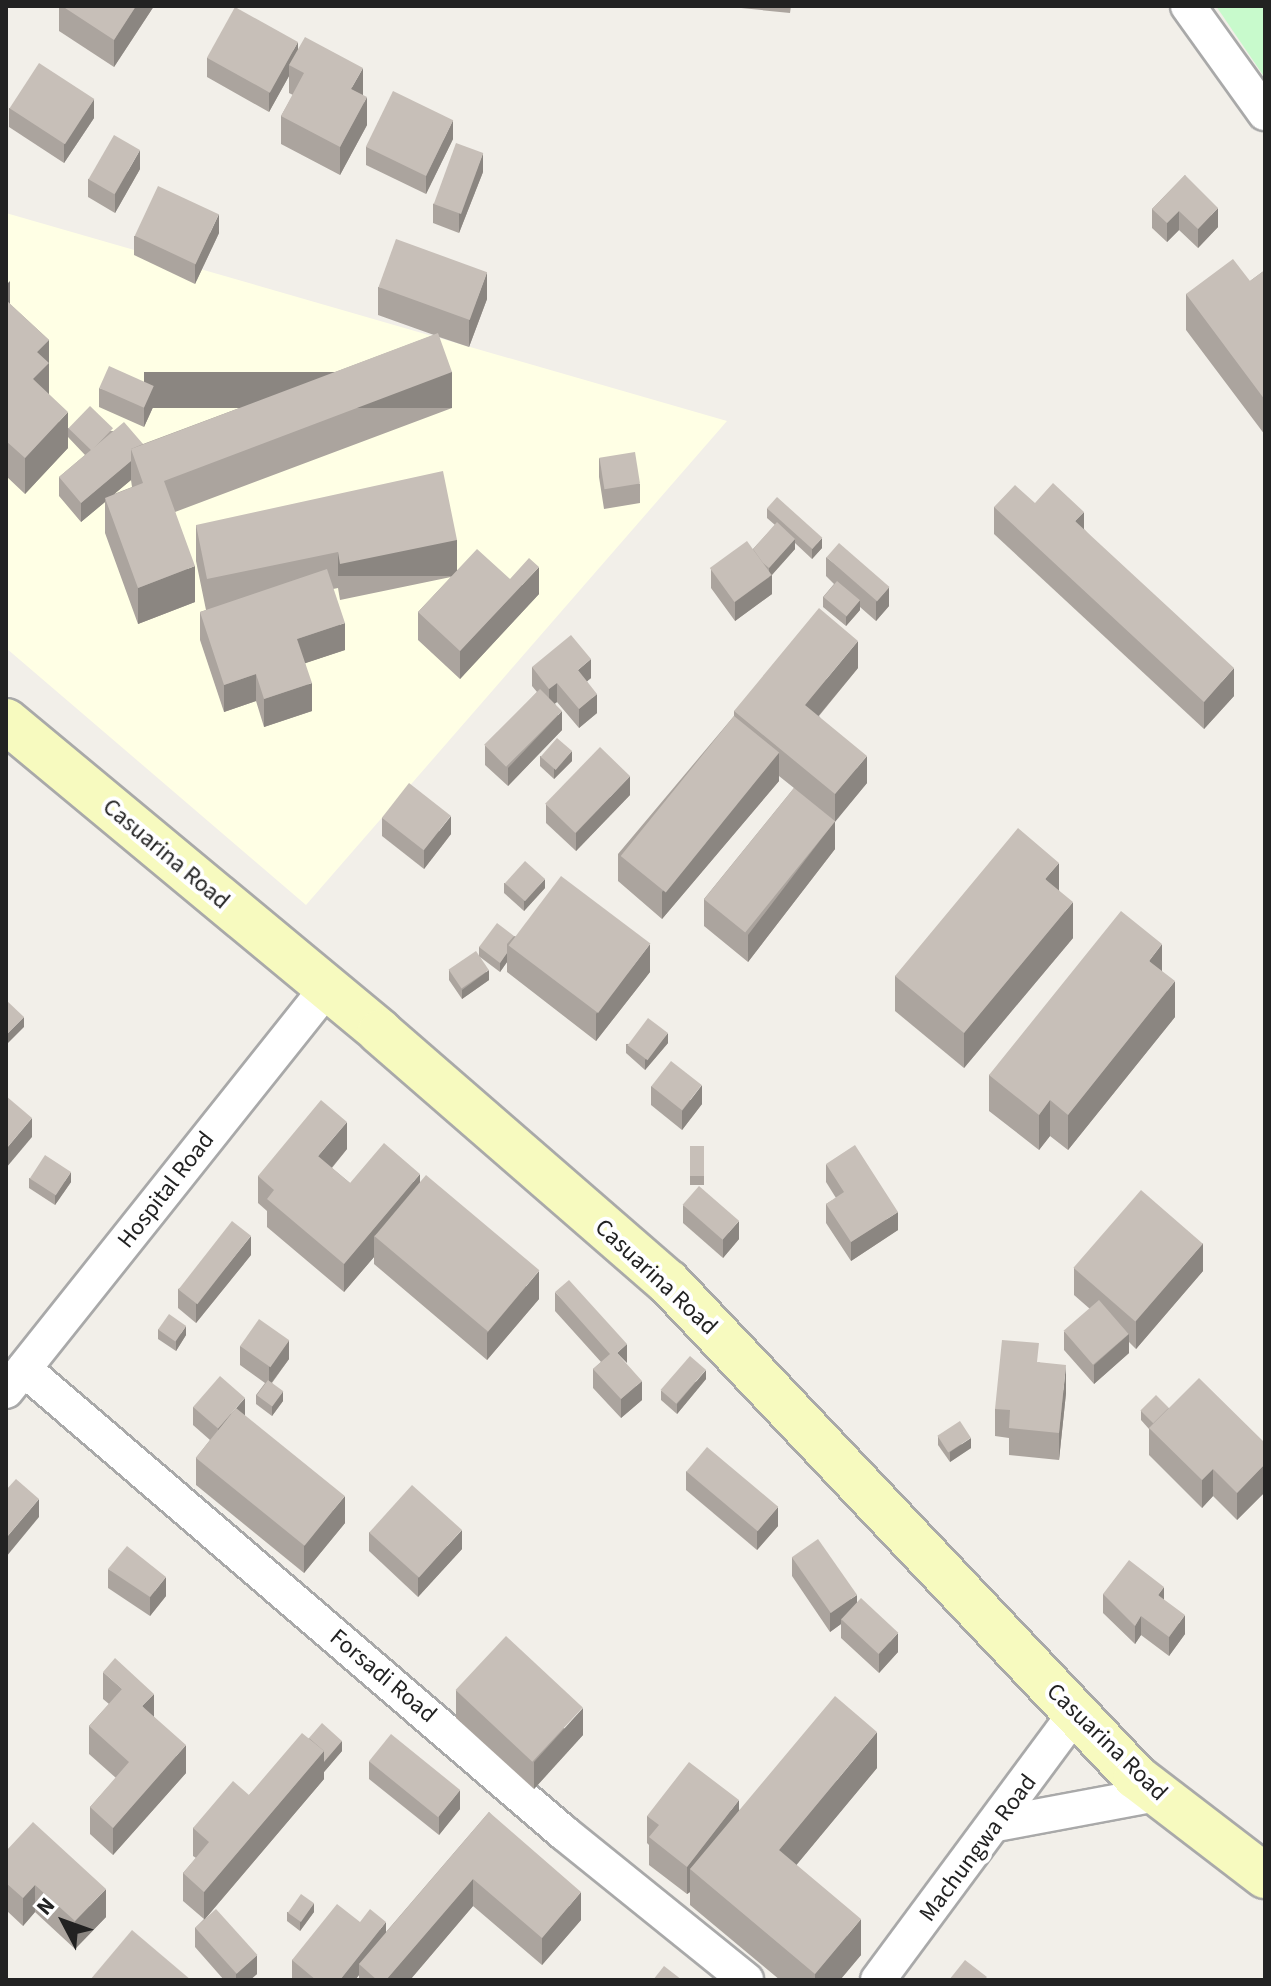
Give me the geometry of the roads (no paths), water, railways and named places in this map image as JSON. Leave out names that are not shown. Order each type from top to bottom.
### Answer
[{"type":"street","points":[[1188,6],[1265,113]]},
{"type":"street","name":"Casuarina Road","points":[[6,721],[327,988],[668,1282],[1075,1714],[1157,1794],[1265,1876]]},
{"type":"street","name":"Hospital Road","points":[[15,1380],[327,988]]},
{"type":"street","name":"Forsadi Road","points":[[15,1380],[746,1980]]},
{"type":"street","name":"Machungwa Road","points":[[878,1980],[997,1824],[1075,1714]]},
{"type":"street","points":[[997,1824],[1157,1794]]}]
